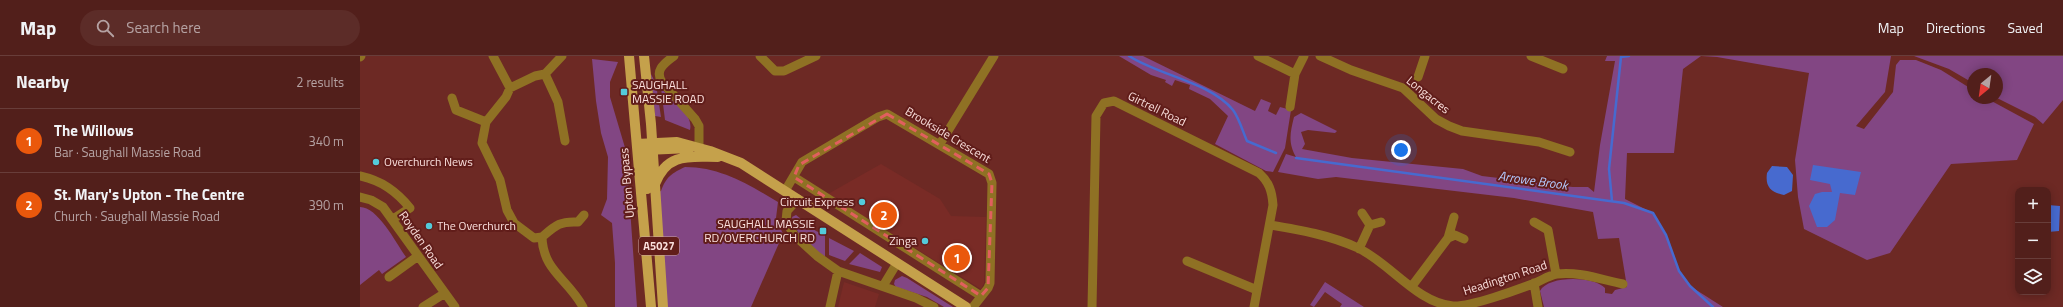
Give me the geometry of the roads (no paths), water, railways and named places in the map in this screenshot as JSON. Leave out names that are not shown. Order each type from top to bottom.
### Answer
[{"type":"main road","name":"Upton Bypass","points":[[629,56],[645,147],[655,186],[662,307]]},
{"type":"main road","name":"Upton Bypass","points":[[644,56],[645,147]]},
{"type":"main road","points":[[645,147],[697,147],[741,163],[966,307]]},
{"type":"main road","name":"A5027","points":[[645,147],[647,246],[651,307]]},
{"type":"main road","points":[[655,186],[664,168],[675,160],[690,157],[725,157]]},
{"type":"street","points":[[493,56],[510,88]]},
{"type":"street","points":[[562,56],[545,74],[535,76],[510,88],[486,122],[482,143],[500,180],[507,210],[514,223],[534,238],[542,237],[557,224],[578,222],[584,215]]},
{"type":"street","points":[[674,56],[660,68],[659,76],[662,82],[695,119],[699,126],[697,147]]},
{"type":"street","points":[[760,56],[775,71],[784,71],[816,56]]},
{"type":"street","points":[[940,144],[994,56]]},
{"type":"street","points":[[1258,56],[1295,74]]},
{"type":"street","points":[[1290,107],[1295,74],[1304,56]]},
{"type":"street","name":"Longacres","points":[[1320,56],[1351,70],[1402,88],[1436,119],[1462,131],[1539,142],[1570,152]]},
{"type":"street","points":[[1418,77],[1425,56]]},
{"type":"street","points":[[1531,56],[1563,69]]},
{"type":"street","points":[[545,74],[558,102],[565,141]]},
{"type":"street","points":[[452,98],[456,110],[486,122]]},
{"type":"street","name":"Girtrell Road","points":[[1092,307],[1096,116],[1104,102],[1114,101],[1259,173],[1265,178],[1272,195],[1273,205],[1254,307]]},
{"type":"street","name":"Brookside Crescent","points":[[785,191],[802,162],[884,115],[890,114],[989,174],[992,178],[990,283],[974,307]]},
{"type":"street","points":[[360,176],[380,182],[397,192],[410,208],[393,219]]},
{"type":"street","points":[[794,177],[981,296]]},
{"type":"street","name":"Royden Road","points":[[360,197],[371,200],[383,207],[455,307]]},
{"type":"street","points":[[798,199],[787,211],[786,221],[788,226],[801,242],[838,271],[916,298],[934,307]]},
{"type":"street","points":[[1362,213],[1370,225]]},
{"type":"street","points":[[1412,286],[1448,238],[1454,217]]},
{"type":"street","points":[[1359,248],[1370,225],[1381,222]]},
{"type":"street","points":[[1534,222],[1548,230],[1556,274]]},
{"type":"street","name":"Headington Road","points":[[1270,225],[1330,237],[1359,248],[1424,296],[1439,304],[1455,306],[1470,303],[1534,283],[1556,274],[1567,273],[1623,284]]},
{"type":"street","points":[[1448,238],[1456,235],[1464,239]]},
{"type":"street","points":[[542,237],[542,249],[546,260],[575,294],[582,307]]},
{"type":"street","points":[[389,277],[418,256]]},
{"type":"street","points":[[1187,261],[1256,290]]},
{"type":"street","points":[[883,286],[897,263]]},
{"type":"street","points":[[830,307],[838,271]]},
{"type":"street","points":[[1534,283],[1538,307]]},
{"type":"street","points":[[423,307],[445,293]]},
{"type":"water","points":[[1813,165],[1861,172],[1855,195],[1840,193],[1835,220],[1827,227],[1817,227],[1809,206],[1815,194],[1832,192],[1830,184],[1810,180]]},
{"type":"water","points":[[1772,166],[1787,167],[1793,175],[1792,191],[1784,195],[1770,188],[1767,182],[1767,173]]},
{"type":"water","points":[[2051,205],[2060,206],[2059,231],[2051,232]]},
{"type":"waterway","name":"Arrowe Brook","points":[[1129,56],[1141,63],[1198,86],[1223,100],[1235,113],[1247,141],[1276,153]]},
{"type":"waterway","points":[[1612,201],[1609,169],[1621,57],[1629,56]]},
{"type":"waterway","name":"Arrowe Brook","points":[[1296,158],[1624,203],[1653,213],[1666,235],[1679,271],[1690,286],[1713,307]]},
{"type":"place","name":"SAUGHALL MASSIE ROAD","points":[[624,92]]},
{"type":"place","name":"Overchurch News","points":[[376,162]]},
{"type":"place","name":"Circuit Express","points":[[862,202]]},
{"type":"place","name":"St. Mary's Upton - The Centre","points":[[884,215]]},
{"type":"place","name":"The Overchurch","points":[[429,226]]},
{"type":"place","name":"SAUGHALL MASSIE RD/OVERCHURCH RD","points":[[823,231]]},
{"type":"place","name":"Zinga","points":[[925,241]]},
{"type":"place","name":"The Willows","points":[[957,258]]}]
